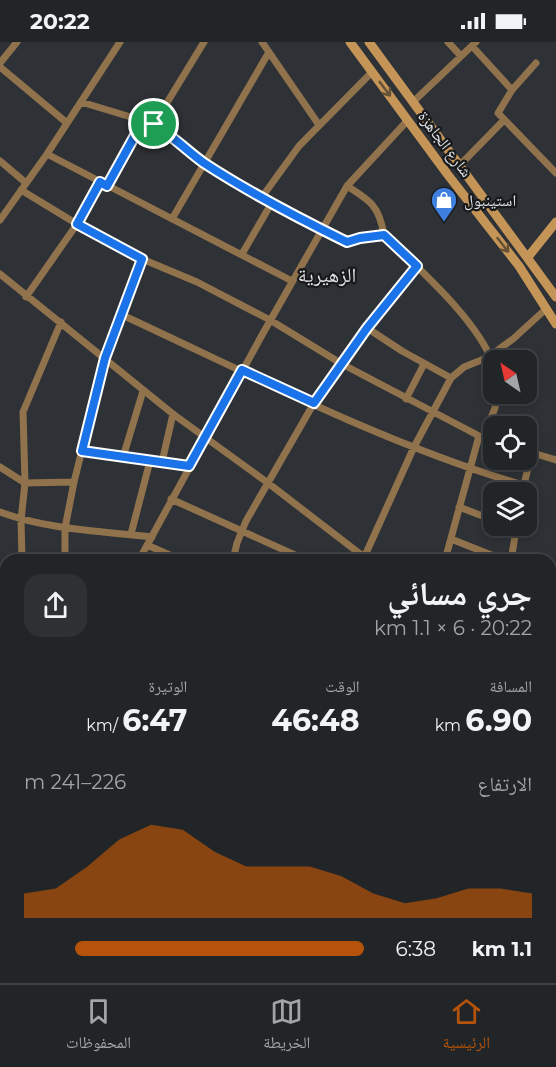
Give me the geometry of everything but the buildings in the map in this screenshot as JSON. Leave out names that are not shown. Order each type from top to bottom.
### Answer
[{"type":"street","points":[[18,42],[0,65],[67,123]]},
{"type":"street","points":[[0,220],[47,154],[120,42]]},
{"type":"street","points":[[154,124],[204,42]]},
{"type":"street","points":[[262,42],[319,124]]},
{"type":"street","name":"شارع الجاهزة","points":[[350,42],[448,175],[519,266],[556,324]]},
{"type":"street","name":"شارع الجاهزة","points":[[369,42],[556,297]]},
{"type":"street","points":[[448,42],[461,56]]},
{"type":"street","points":[[413,102],[474,44],[512,90]]},
{"type":"street","points":[[172,219],[269,52]]},
{"type":"street","points":[[536,63],[512,90],[498,113],[556,173]]},
{"type":"street","points":[[262,197],[299,146],[372,72]]},
{"type":"street","points":[[81,102],[154,124],[204,163],[271,204],[347,242],[384,235]]},
{"type":"street","points":[[142,554],[242,370],[347,186],[408,120]]},
{"type":"street","points":[[448,175],[504,120]]},
{"type":"street","points":[[26,297],[77,224],[143,121]]},
{"type":"street","points":[[47,154],[292,281]]},
{"type":"street","points":[[0,161],[26,183]]},
{"type":"street","points":[[347,186],[368,199],[375,207],[381,217],[384,235],[429,277],[464,319],[486,350]]},
{"type":"street","points":[[21,190],[142,259],[197,282],[270,320],[342,364],[481,437]]},
{"type":"street","points":[[242,254],[271,204]]},
{"type":"street","points":[[528,257],[556,222]]},
{"type":"street","points":[[64,554],[65,528],[74,483],[105,358],[142,259]]},
{"type":"street","points":[[235,554],[242,532],[314,403],[367,328],[417,266]]},
{"type":"street","points":[[0,274],[143,391],[268,483],[359,554]]},
{"type":"street","points":[[498,350],[547,308]]},
{"type":"street","points":[[120,314],[414,447],[506,482]]},
{"type":"street","points":[[22,554],[21,520],[25,483],[23,412],[61,322]]},
{"type":"street","points":[[367,328],[451,378]]},
{"type":"street","points":[[367,554],[414,447],[451,378],[464,367],[483,359]]},
{"type":"street","points":[[406,399],[424,364]]},
{"type":"street","points":[[123,457],[143,391]]},
{"type":"street","points":[[447,554],[469,469],[496,404]]},
{"type":"street","points":[[162,462],[173,414]]},
{"type":"street","points":[[82,451],[189,466]]},
{"type":"street","points":[[537,454],[556,460]]},
{"type":"street","points":[[131,534],[150,461]]},
{"type":"street","points":[[0,467],[25,483],[74,483]]},
{"type":"street","points":[[171,499],[292,554]]},
{"type":"street","points":[[459,507],[483,516]]},
{"type":"street","points":[[0,512],[21,520],[65,528],[152,537]]},
{"type":"street","points":[[512,554],[515,536]]},
{"type":"street","points":[[451,539],[489,554]]},
{"type":"street","points":[[147,545],[167,554]]},
{"type":"place","name":"استينبول","points":[[444,223]]},
{"type":"district","name":"الزهيرية","points":[[327,275]]},
{"type":"route","points":[[143,121],[154,124],[204,163],[271,204],[347,242],[384,235],[417,266],[367,328],[314,403],[242,370],[189,466],[82,451],[105,358],[142,259],[77,224],[100,182],[107,186],[143,121]]}]
